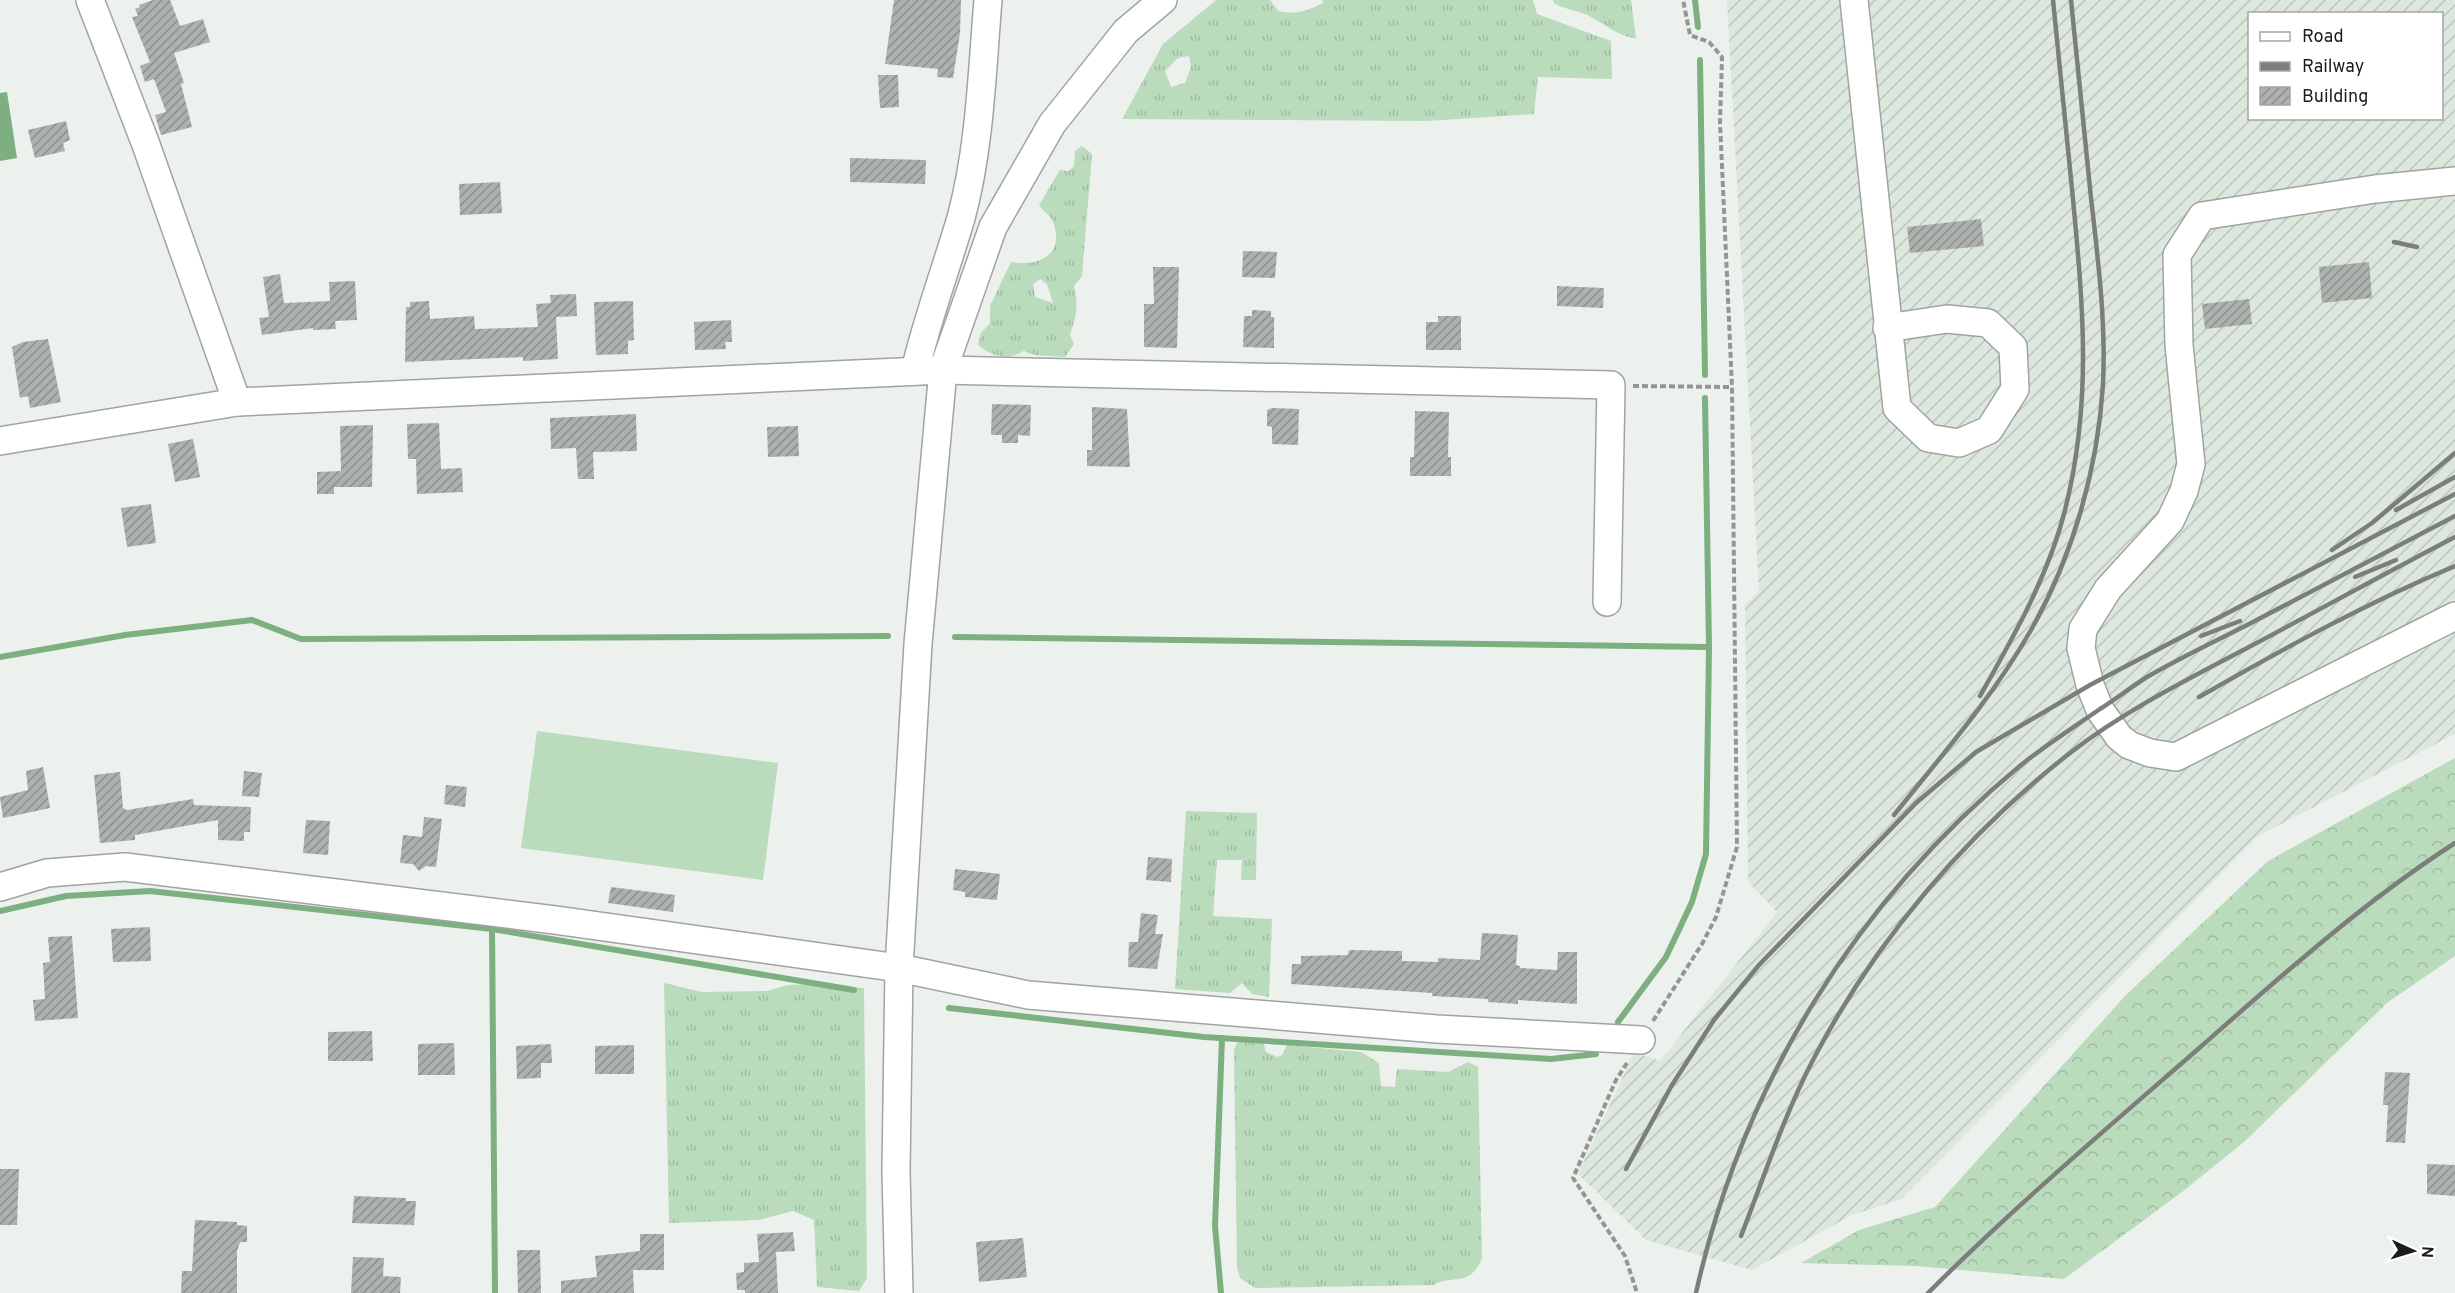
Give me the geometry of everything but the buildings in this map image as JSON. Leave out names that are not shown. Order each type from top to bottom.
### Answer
[{"type":"street","points":[[90,0],[145,142],[237,402]]},
{"type":"street","points":[[915,371],[927,320],[961,216],[979,116],[988,0]]},
{"type":"street","points":[[899,1293],[896,1171],[900,968],[918,644],[943,370],[993,227],[1052,124],[1126,31],[1164,0]]},
{"type":"street","points":[[1854,0],[1887,328],[1897,408],[1928,438],[1959,443],[1989,430],[2015,389],[2013,347],[1988,323],[1947,319],[1887,328]]},
{"type":"street","points":[[2455,181],[2374,189],[2202,216],[2177,255],[2179,345],[2191,464],[2184,490],[2170,521],[2108,589],[2083,629],[2081,648],[2090,686],[2100,710],[2120,737],[2130,745],[2150,753],[2176,757],[2455,616]]},
{"type":"street","points":[[0,441],[237,402],[943,370],[1611,385],[1607,602]]},
{"type":"street","points":[[0,887],[47,873],[125,867],[555,920],[900,968],[1028,995],[1437,1029],[1641,1040]]},
{"type":"path","points":[[1637,1293],[1625,1256],[1573,1178],[1616,1080],[1702,944],[1716,916],[1737,847],[1732,387],[1722,217],[1720,122],[1722,57],[1709,42],[1690,35],[1683,0]]},
{"type":"path","points":[[1611,385],[1732,387]]},
{"type":"shaded area","points":[[1727,0],[2455,0],[2455,734],[2258,836],[1902,1199],[1852,1215],[1752,1270],[1646,1240],[1578,1174],[1634,1052],[1660,1061],[1777,912],[1748,882],[1745,605],[1759,591]]},
{"type":"shaded area","points":[[7,92],[17,158],[0,161],[0,93]]},
{"type":"green space","points":[[1216,0],[1270,0],[1278,11],[1290,13],[1312,8],[1323,3],[1323,0],[1533,0],[1537,14],[1611,41],[1612,79],[1538,77],[1534,114],[1427,121],[1122,119],[1163,44]],"holes":[[[1189,56],[1191,67],[1185,83],[1171,87],[1165,71],[1178,58]]]},
{"type":"green space","points":[[1553,0],[1631,0],[1636,38],[1622,35],[1585,14],[1554,3]]},
{"type":"green space","points":[[1082,146],[1092,154],[1082,276],[1074,286],[1076,311],[1070,335],[1074,344],[1065,357],[1035,355],[1023,351],[1012,356],[999,356],[987,352],[978,344],[981,333],[990,323],[990,306],[1011,262],[1040,260],[1052,250],[1056,233],[1053,222],[1039,205],[1060,170],[1069,171],[1074,166],[1075,151]],"holes":[[[1040,279],[1047,284],[1053,303],[1035,297],[1033,284]]]},
{"type":"green space","points":[[537,731],[778,763],[763,880],[521,848]]},
{"type":"green space","points":[[2455,758],[2455,956],[2387,1003],[2244,1142],[2182,1192],[2064,1279],[1915,1266],[1801,1263],[1859,1230],[1935,1207],[2125,996],[2268,861]]},
{"type":"green space","points":[[1186,811],[1257,813],[1256,880],[1241,880],[1242,860],[1217,860],[1213,916],[1272,919],[1269,997],[1252,994],[1242,983],[1230,993],[1175,989]]},
{"type":"green space","points":[[664,983],[702,992],[767,991],[788,985],[810,984],[864,988],[867,1278],[859,1291],[817,1287],[814,1220],[793,1211],[759,1220],[669,1223]]},
{"type":"green space","points":[[1247,1039],[1263,1041],[1266,1052],[1277,1057],[1282,1055],[1287,1045],[1361,1052],[1379,1063],[1381,1086],[1395,1087],[1397,1069],[1448,1072],[1468,1062],[1478,1067],[1482,1258],[1472,1273],[1460,1279],[1433,1285],[1255,1288],[1240,1278],[1237,1267],[1234,1049],[1238,1042]]},
{"type":"waterway","points":[[1695,0],[1698,27]]},
{"type":"waterway","points":[[1700,60],[1705,375]]},
{"type":"waterway","points":[[1618,1022],[1666,957],[1692,902],[1706,854],[1709,647],[1705,398]]},
{"type":"waterway","points":[[0,657],[125,635],[252,620],[301,639],[888,636]]},
{"type":"waterway","points":[[955,637],[1709,647]]},
{"type":"waterway","points":[[0,911],[66,896],[150,891],[492,929],[854,990]]},
{"type":"waterway","points":[[492,929],[495,1293]]},
{"type":"waterway","points":[[949,1008],[1204,1037],[1551,1059],[1596,1054]]},
{"type":"waterway","points":[[1221,1293],[1215,1226],[1222,1038]]},
{"type":"railway","points":[[1980,696],[2030,604],[2051,556],[2066,506],[2079,428],[2083,353],[2080,277],[2053,0]]},
{"type":"railway","points":[[1894,815],[1984,702],[2031,630],[2046,602],[2071,542],[2096,447],[2103,384],[2102,314],[2071,0]]},
{"type":"railway","points":[[2394,242],[2417,247]]},
{"type":"railway","points":[[2332,550],[2372,523],[2455,453]]},
{"type":"railway","points":[[2396,510],[2455,477]]},
{"type":"railway","points":[[1626,1169],[1672,1085],[1714,1020],[1759,965],[1916,803],[1976,752],[2090,685],[2455,494]]},
{"type":"railway","points":[[1696,1293],[1716,1216],[1743,1142],[1776,1070],[1814,1002],[1858,937],[1907,875],[1962,818],[2021,765],[2147,677],[2455,516]]},
{"type":"railway","points":[[1741,1236],[1793,1102],[1838,1014],[1865,972],[1926,892],[1994,819],[2070,753],[2134,709],[2455,537]]},
{"type":"railway","points":[[2355,577],[2396,560]]},
{"type":"railway","points":[[2199,697],[2325,627],[2455,566]]},
{"type":"railway","points":[[2201,636],[2240,621]]},
{"type":"railway","points":[[1928,1293],[2061,1169],[2291,968],[2387,890],[2455,843]]}]
